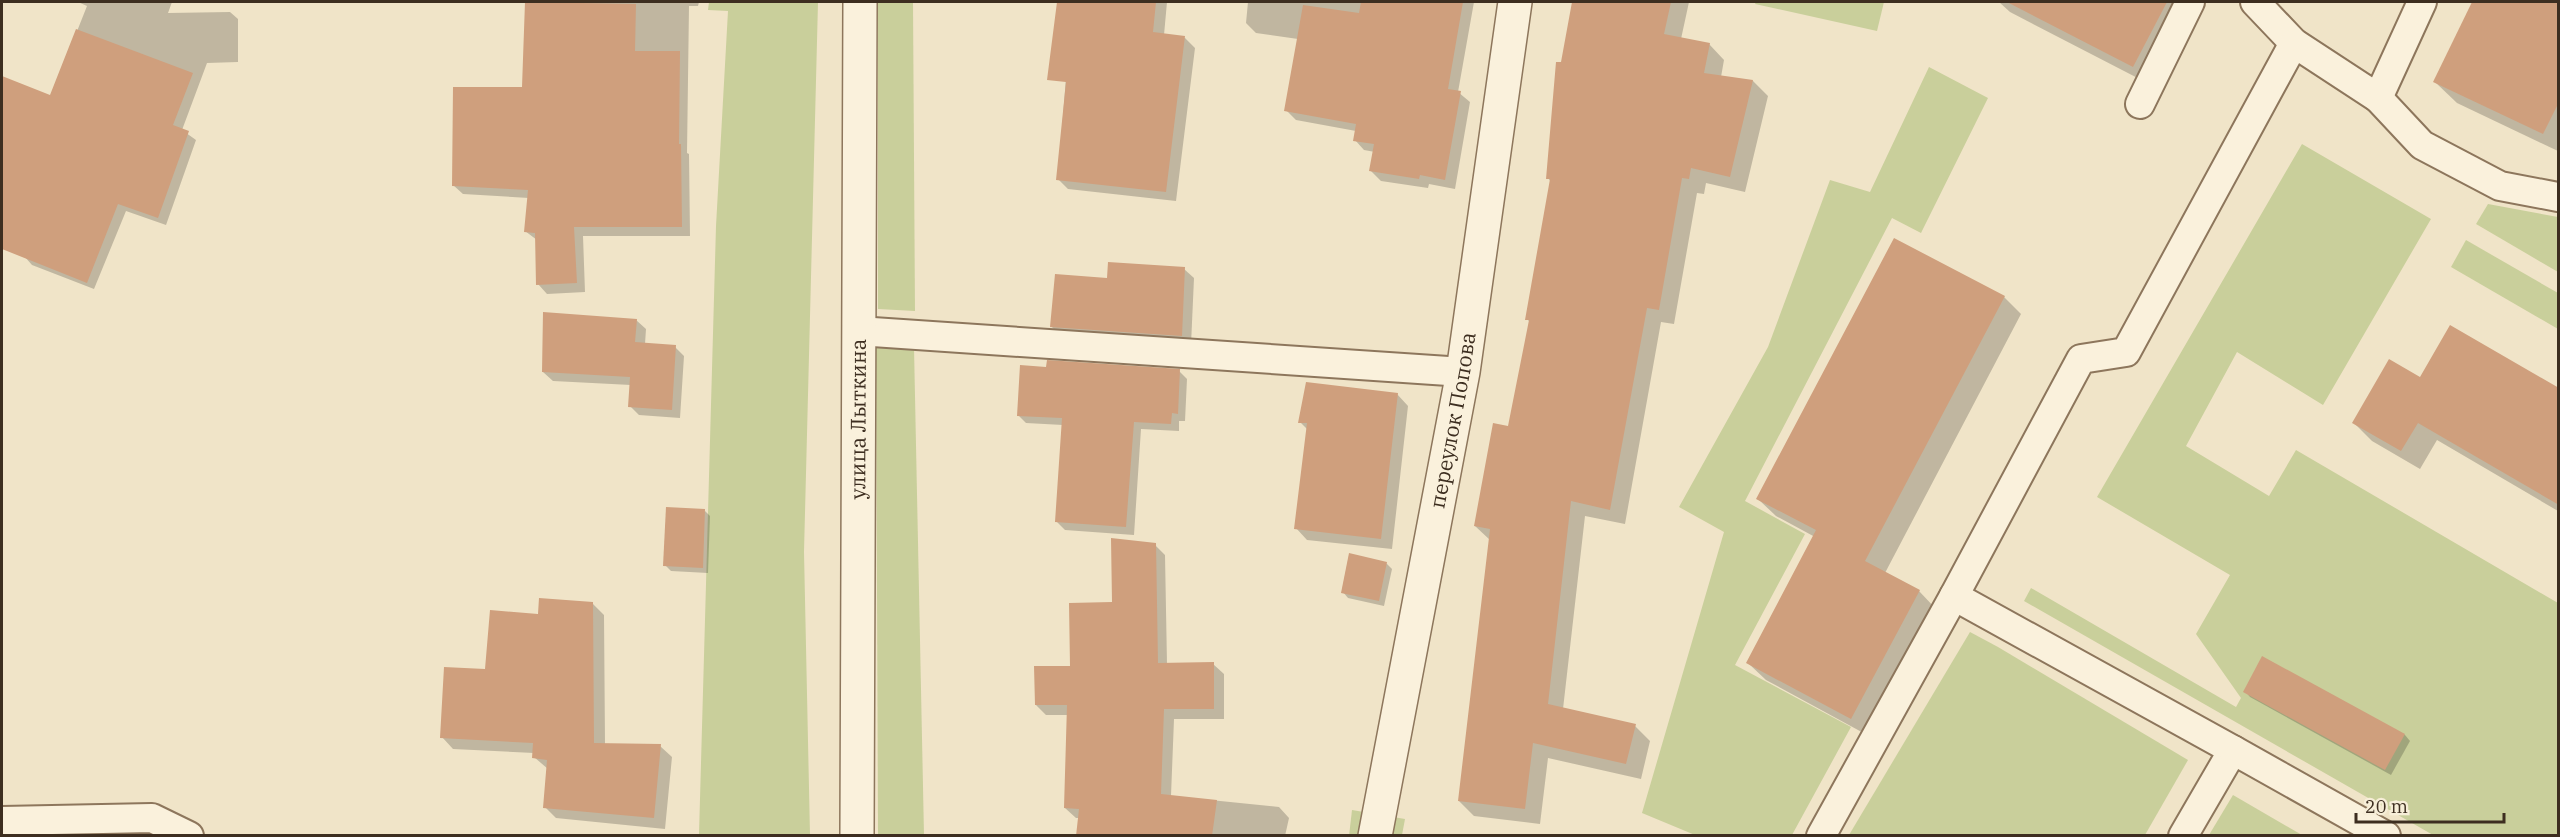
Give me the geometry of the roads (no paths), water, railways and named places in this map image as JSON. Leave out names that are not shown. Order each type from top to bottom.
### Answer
[{"type":"street","name":"улица Лыткина","points":[[857,836],[860,2]]},
{"type":"street","name":"переулок Попова","points":[[1375,836],[1463,372],[1515,2]]},
{"type":"lane","points":[[2140,104],[2190,2]]},
{"type":"lane","points":[[2255,2],[2294,43],[2379,98],[2422,145],[2500,186],[2559,197]]},
{"type":"lane","points":[[2379,98],[2422,2]]},
{"type":"lane","points":[[1821,836],[1954,596],[2081,359],[2126,352],[2294,43]]},
{"type":"lane","points":[[858,331],[1463,372]]},
{"type":"lane","points":[[1954,596],[2386,836]]},
{"type":"lane","points":[[2183,836],[2233,750]]},
{"type":"lane","points":[[2,821],[152,818],[189,836]]}]
